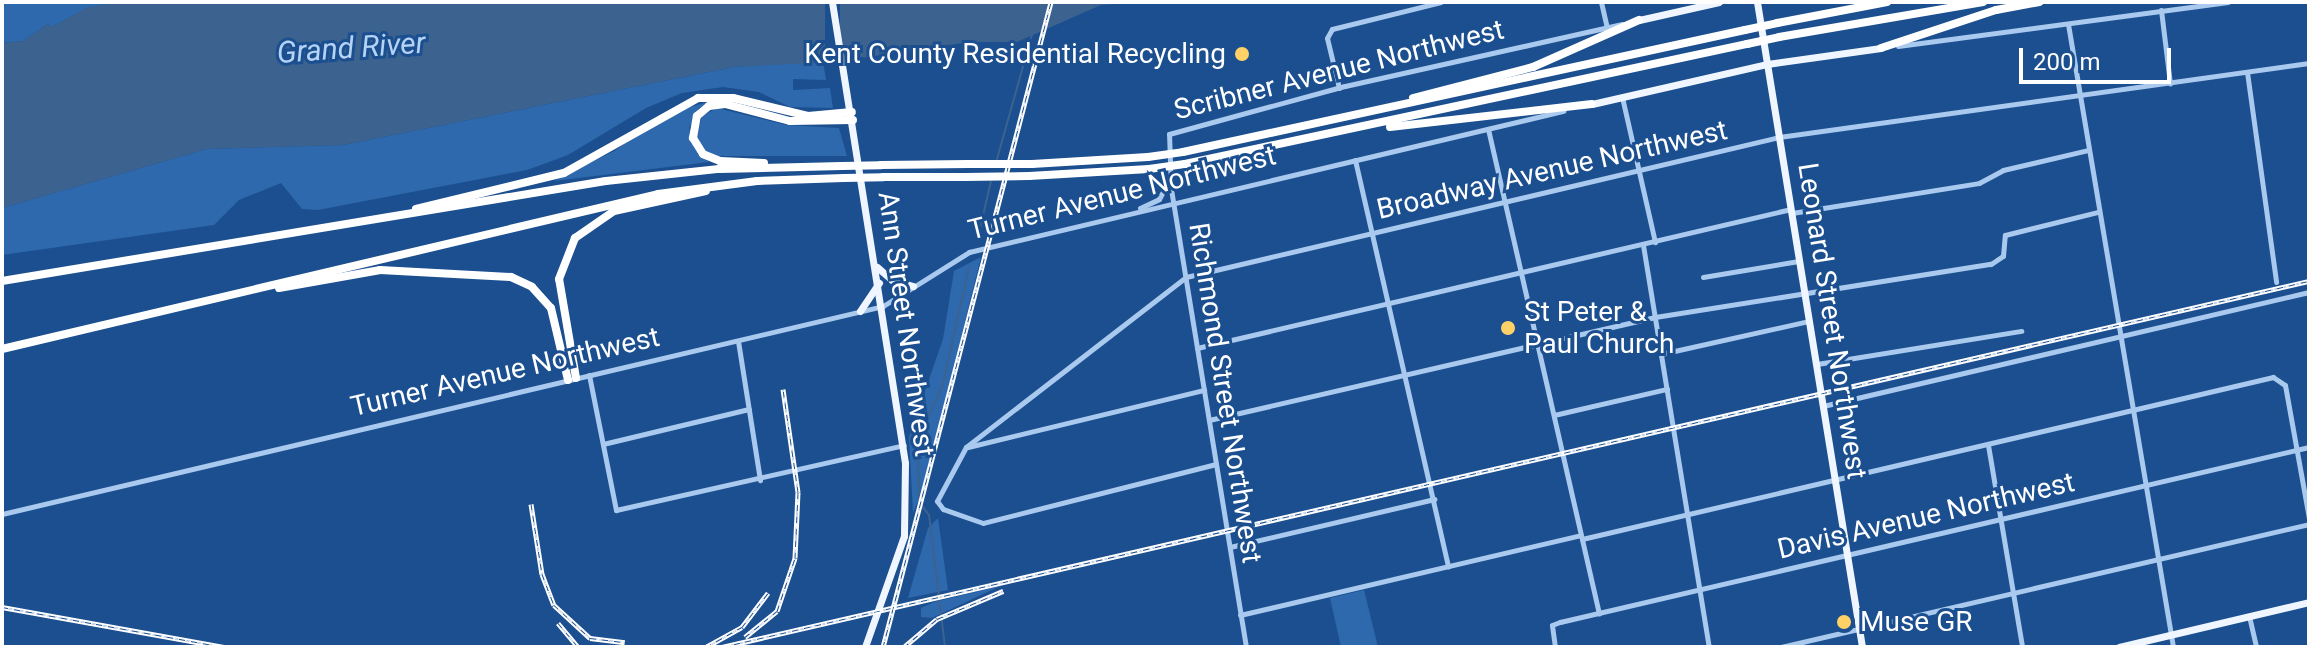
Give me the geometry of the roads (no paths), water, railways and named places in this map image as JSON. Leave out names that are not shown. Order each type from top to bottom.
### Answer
[{"type":"highway","points":[[852,116],[790,121],[716,104],[694,121],[695,145],[711,159],[805,166],[1032,164],[1148,157],[1887,2]]},
{"type":"highway","points":[[2,349],[632,199],[757,181],[1029,176],[1185,164],[1337,134],[1779,37],[1983,2]]},
{"type":"highway","points":[[1881,48],[1983,13],[2039,2]]},
{"type":"highway","points":[[1382,110],[1533,67],[1639,20]]},
{"type":"highway","points":[[376,221],[564,173],[698,98],[733,98],[808,116],[852,116]]},
{"type":"highway","points":[[1337,134],[1592,104]]},
{"type":"highway","points":[[2,281],[606,181],[805,166]]},
{"type":"highway","points":[[572,379],[559,279],[575,238],[614,211],[757,181]]},
{"type":"highway","points":[[192,304],[380,270],[500,274],[532,287],[551,308],[572,379]]},
{"type":"main road","name":"Ann Street Northwest","points":[[832,2],[904,445],[904,536],[865,647]]},
{"type":"main road","name":"Scribner Avenue Northwest","points":[[1639,20],[1719,2]]},
{"type":"main road","name":"Leonard Street Northwest","points":[[1757,2],[1862,647]]},
{"type":"main road","name":"Turner Avenue Northwest","points":[[1592,104],[1767,64],[1881,48]]},
{"type":"main road","points":[[877,267],[892,280],[913,286]]},
{"type":"main road","points":[[860,311],[879,283]]},
{"type":"main road","points":[[2119,647],[2309,602]]},
{"type":"street","points":[[1339,88],[1328,34],[1338,26],[1441,2]]},
{"type":"street","points":[[1601,2],[1607,27]]},
{"type":"street","name":"Turner Avenue Northwest","points":[[1881,48],[2228,2]]},
{"type":"street","points":[[2161,10],[2170,83]]},
{"type":"street","name":"Scribner Avenue Northwest","points":[[1165,145],[1177,129],[1339,88],[1639,20]]},
{"type":"street","points":[[2068,24],[2119,334],[2162,560],[2173,647]]},
{"type":"street","name":"Broadway Avenue Northwest","points":[[1216,464],[988,522],[974,521],[943,509],[937,501],[966,447],[1186,277],[1779,137],[2309,63]]},
{"type":"street","points":[[2247,72],[2276,282]]},
{"type":"street","points":[[1622,97],[1655,242]]},
{"type":"street","name":"Turner Avenue Northwest","points":[[2,514],[883,306],[969,252],[1592,104]]},
{"type":"street","points":[[1488,129],[1599,613]]},
{"type":"street","name":"Richmond Street Northwest","points":[[1165,145],[1246,647]]},
{"type":"street","points":[[1197,348],[1791,211],[1979,183],[2003,170],[2088,150]]},
{"type":"street","points":[[1355,160],[1448,566]]},
{"type":"street","points":[[1121,216],[1159,199],[1170,177]]},
{"type":"street","points":[[1209,420],[1655,317],[1991,264],[2003,256],[2005,235],[2098,212]]},
{"type":"street","points":[[1643,245],[1707,647]]},
{"type":"street","points":[[1703,277],[1800,260]]},
{"type":"street","points":[[1823,406],[2119,334],[2309,292]]},
{"type":"street","points":[[1661,354],[1809,321]]},
{"type":"street","points":[[1817,364],[2021,331]]},
{"type":"street","points":[[738,341],[760,480]]},
{"type":"street","points":[[589,375],[613,506],[623,511],[904,445]]},
{"type":"street","points":[[1240,615],[1448,566],[1687,516],[2280,378],[2309,518]]},
{"type":"street","points":[[1554,415],[1667,389]]},
{"type":"street","points":[[966,447],[1204,390]]},
{"type":"street","points":[[603,444],[749,409]]},
{"type":"street","points":[[1988,445],[2022,647]]},
{"type":"street","name":"Davis Avenue Northwest","points":[[1555,647],[1552,625],[2309,447]]},
{"type":"street","points":[[1230,547],[1434,499]]},
{"type":"street","points":[[1781,647],[2309,524]]},
{"type":"street","points":[[2249,616],[2256,647]]},
{"type":"water","name":"Grand River","points":[[114,2],[1144,2],[1101,5],[1017,42],[969,42],[834,62],[734,67],[343,145],[207,149],[2,208],[2,43],[23,41],[48,24],[52,27],[86,8]]},
{"type":"waterway","points":[[997,159],[1033,31]]},
{"type":"waterway","points":[[978,238],[991,181]]},
{"type":"waterway","points":[[945,647],[929,515],[919,502],[918,459],[923,429],[943,383],[969,268]]},
{"type":"railway","points":[[883,647],[1051,2]]},
{"type":"railway","points":[[722,647],[2309,281]]},
{"type":"railway","points":[[745,637],[777,611],[795,558],[798,492],[783,389]]},
{"type":"railway","points":[[531,504],[542,574],[554,605],[590,638],[625,642]]},
{"type":"railway","points":[[904,647],[937,619],[1003,591]]},
{"type":"railway","points":[[706,647],[742,627],[768,593]]},
{"type":"railway","points":[[2,607],[225,647]]},
{"type":"railway","points":[[558,623],[578,647]]},
{"type":"place","name":"Kent County Residential Recycling","points":[[1242,54]]},
{"type":"place","name":"St Peter & Paul Church","points":[[1508,328]]},
{"type":"place","name":"Muse GR","points":[[1844,622]]}]
